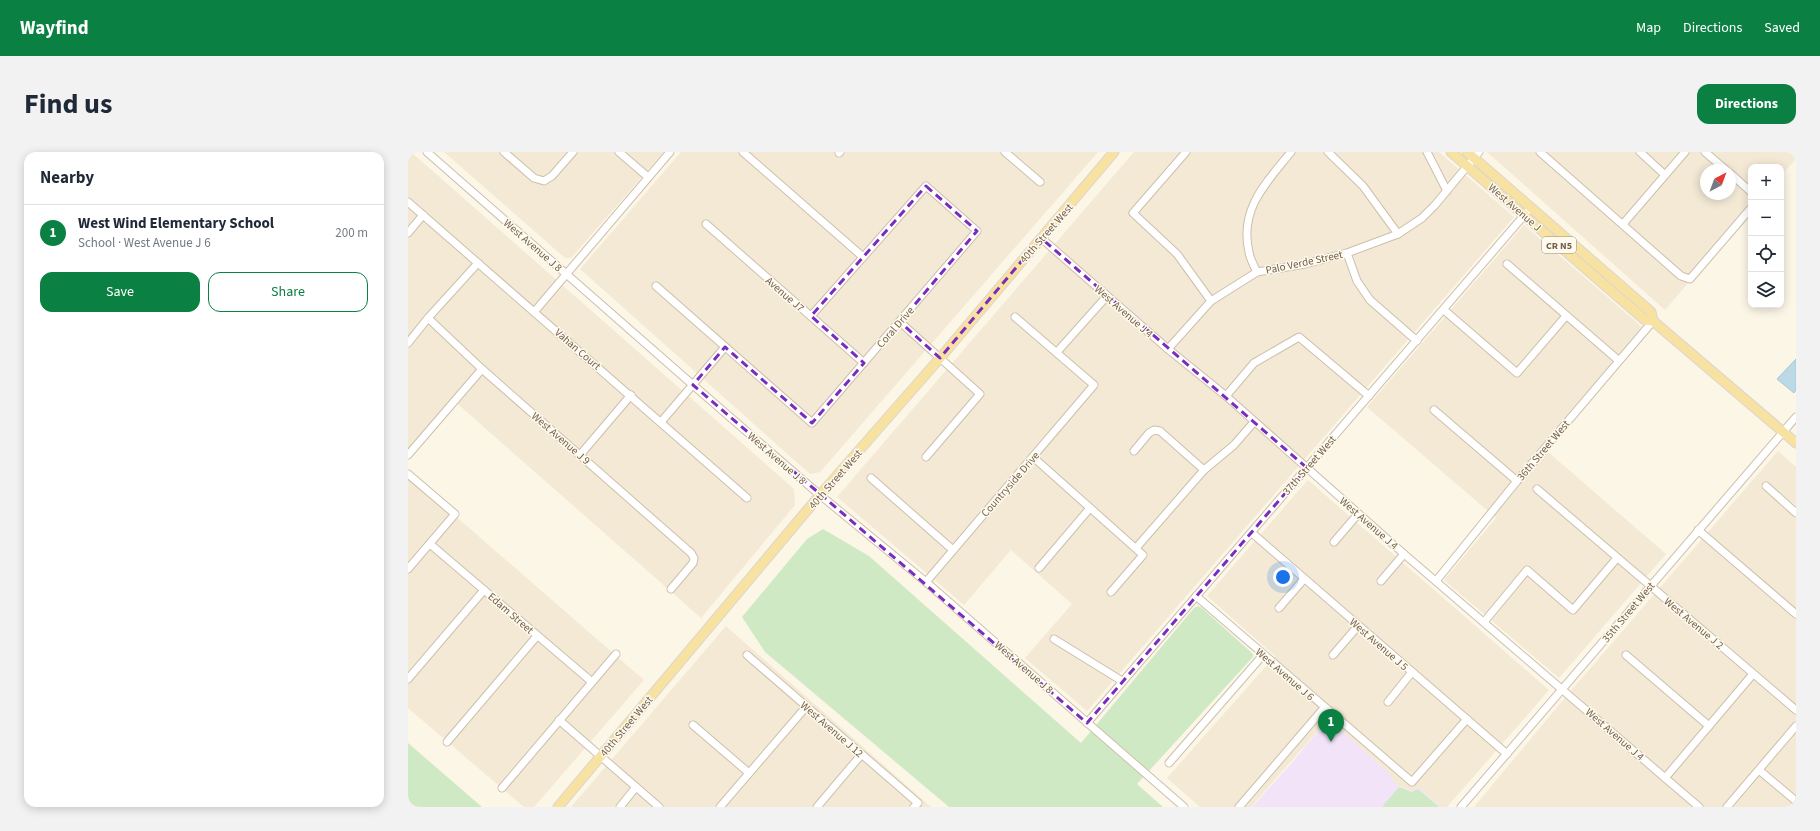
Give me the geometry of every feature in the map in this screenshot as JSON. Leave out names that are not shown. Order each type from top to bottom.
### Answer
[{"type":"main road","name":"40th Street West","points":[[558,807],[820,495],[940,358],[1114,152]]},
{"type":"main road","name":"West Avenue J","points":[[1451,152],[1645,320],[1653,321],[1796,443]]},
{"type":"main road","name":"West Avenue J","points":[[1473,154],[1531,208],[1651,312],[1653,321]]},
{"type":"street","name":"West Avenue J 8","points":[[428,152],[692,385],[820,495],[926,582],[1184,807]]},
{"type":"street","points":[[504,152],[534,178],[544,181],[552,176],[572,152]]},
{"type":"street","points":[[619,152],[648,177]]},
{"type":"street","points":[[535,311],[670,152]]},
{"type":"street","points":[[743,152],[863,257],[811,316]]},
{"type":"street","points":[[1005,152],[1040,182]]},
{"type":"street","points":[[1186,152],[1133,213],[1177,254],[1211,301]]},
{"type":"street","points":[[1257,272],[1249,253],[1246,226],[1250,211],[1260,189],[1290,152]]},
{"type":"street","points":[[1328,152],[1363,186],[1398,234]]},
{"type":"street","points":[[1427,152],[1447,191]]},
{"type":"street","points":[[1540,152],[1681,276],[1690,279],[1748,211]]},
{"type":"street","points":[[1640,152],[1665,175]]},
{"type":"street","points":[[1623,224],[1685,152]]},
{"type":"street","points":[[1705,152],[1719,164]]},
{"type":"street","name":"Palo Verde Street","points":[[1168,349],[1211,301],[1257,272],[1305,264],[1347,253],[1398,234],[1422,218],[1447,191],[1467,166],[1473,154]]},
{"type":"street","points":[[1736,178],[1748,189]]},
{"type":"street","name":"Coral Drive","points":[[725,347],[812,422],[900,322],[977,231],[926,186],[863,257]]},
{"type":"street","name":"Vahan Court","points":[[408,202],[535,311],[747,498]]},
{"type":"street","name":"37th Street West","points":[[1087,723],[1531,208]]},
{"type":"street","points":[[408,233],[423,215]]},
{"type":"street","name":"Avenue J7","points":[[706,224],[864,363]]},
{"type":"street","name":"West Avenue J 4","points":[[1041,238],[1168,349],[1226,396],[1404,554],[1699,807]]},
{"type":"street","points":[[1347,253],[1357,281],[1370,300],[1417,341]]},
{"type":"street","points":[[408,342],[478,263]]},
{"type":"street","points":[[1507,264],[1618,360]]},
{"type":"street","points":[[656,286],[725,347],[660,422]]},
{"type":"street","points":[[1015,316],[1057,352],[1107,296]]},
{"type":"street","points":[[1444,310],[1517,373],[1566,316]]},
{"type":"street","name":"West Avenue J 9","points":[[428,318],[482,369],[691,553],[694,558],[693,563],[671,589]]},
{"type":"street","name":"36th Street West","points":[[1436,581],[1517,481],[1618,360],[1653,321]]},
{"type":"street","points":[[900,322],[980,394],[926,457]]},
{"type":"street","points":[[1226,396],[1254,363],[1299,337],[1369,396]]},
{"type":"street","name":"Countryside Drive","points":[[926,582],[1094,385],[1057,352]]},
{"type":"street","points":[[408,455],[482,369]]},
{"type":"street","points":[[580,455],[631,395]]},
{"type":"street","points":[[1434,410],[1517,481]]},
{"type":"street","name":"35th Street West","points":[[1461,807],[1796,417]]},
{"type":"street","points":[[1136,548],[1204,470],[1234,445],[1254,422]]},
{"type":"street","points":[[1134,451],[1149,433],[1154,430],[1160,431],[1204,470]]},
{"type":"street","points":[[1033,457],[1143,555],[1111,592]]},
{"type":"street","points":[[408,474],[455,514],[408,569]]},
{"type":"street","points":[[871,478],[953,550]]},
{"type":"street","points":[[1766,486],[1796,513]]},
{"type":"street","name":"West Avenue J 2","points":[[1537,489],[1796,710]]},
{"type":"street","points":[[1039,568],[1090,508]]},
{"type":"street","points":[[1334,542],[1358,514]]},
{"type":"street","points":[[1698,530],[1795,611]]},
{"type":"street","name":"West Avenue J 5","points":[[1252,532],[1304,579],[1507,754]]},
{"type":"street","name":"Edam Street","points":[[430,544],[592,682]]},
{"type":"street","points":[[1381,581],[1404,554]]},
{"type":"street","points":[[1484,622],[1527,570],[1573,610],[1617,558]]},
{"type":"street","points":[[1278,608],[1304,579]]},
{"type":"street","points":[[408,679],[484,590]]},
{"type":"street","name":"West Avenue J 6","points":[[1196,596],[1324,708],[1412,782],[1467,719]]},
{"type":"street","points":[[1333,655],[1358,626]]},
{"type":"street","points":[[447,742],[537,636]]},
{"type":"street","points":[[1054,639],[1122,681]]},
{"type":"street","points":[[502,788],[616,654]]},
{"type":"street","name":"West Avenue J 12","points":[[747,655],[862,755],[916,805]]},
{"type":"street","points":[[1169,763],[1263,655]]},
{"type":"street","points":[[1626,655],[1709,726]]},
{"type":"street","points":[[1388,702],[1412,672]]},
{"type":"street","points":[[1665,778],[1753,674]]},
{"type":"street","points":[[720,807],[806,707]]},
{"type":"street","points":[[1239,807],[1324,708]]},
{"type":"street","points":[[559,720],[659,807]]},
{"type":"street","points":[[693,724],[749,773]]},
{"type":"street","points":[[1727,807],[1796,726]]},
{"type":"street","points":[[817,807],[862,755]]},
{"type":"street","points":[[1759,770],[1796,801]]},
{"type":"street","points":[[620,807],[636,787]]},
{"type":"highlighted area","points":[[926,186],[977,231],[900,322],[940,358],[1041,238],[1307,468],[1087,723],[693,385],[725,347],[812,423],[864,363],[811,316]]},
{"type":"shaded area","points":[[408,152],[411,152],[794,489],[795,505],[701,618],[452,399],[408,449]]},
{"type":"shaded area","points":[[444,152],[664,152],[571,258],[565,258]]},
{"type":"shaded area","points":[[681,152],[1098,152],[820,472],[810,474],[580,269]]},
{"type":"shaded area","points":[[1134,152],[1439,152],[1514,217],[1087,711],[1025,658],[1072,604],[1011,550],[964,605],[837,497]]},
{"type":"shaded area","points":[[1487,152],[1796,152],[1796,159],[1784,173],[1784,164],[1748,164],[1748,214],[1665,310]]},
{"type":"shaded area","points":[[1524,225],[1642,327],[1541,446],[1666,554],[1559,678],[1444,580],[1496,518],[1367,407]]},
{"type":"shaded area","points":[[1778,451],[1796,467],[1796,807],[1474,807],[1569,693]]},
{"type":"shaded area","points":[[408,475],[644,680],[534,807],[524,807],[408,708]]},
{"type":"shaded area","points":[[1308,480],[1549,690],[1447,807],[1440,807],[1418,787],[1413,791],[1400,787],[1394,782],[1387,771],[1328,719],[1251,807],[1200,807],[1167,778],[1275,656],[1207,596]]},
{"type":"shaded area","points":[[726,626],[931,807],[571,807]]},
{"type":"shaded area","points":[[1328,719],[1387,771],[1394,782],[1400,787],[1412,791],[1418,787],[1440,807],[1252,807],[1289,766]]},
{"type":"green space","points":[[823,529],[869,556],[1081,743],[1194,608],[1198,606],[1253,654],[1253,657],[1137,784],[1163,807],[949,807],[765,652],[742,617],[807,539]]},
{"type":"green space","points":[[408,743],[482,807],[408,807]]},
{"type":"green space","points":[[1399,787],[1412,792],[1418,789],[1439,807],[1382,807]]},
{"type":"water","points":[[1796,359],[1796,390],[1794,393],[1777,379]]},
{"type":"place","name":"West Wind Elementary School","points":[[1331,742]]}]
